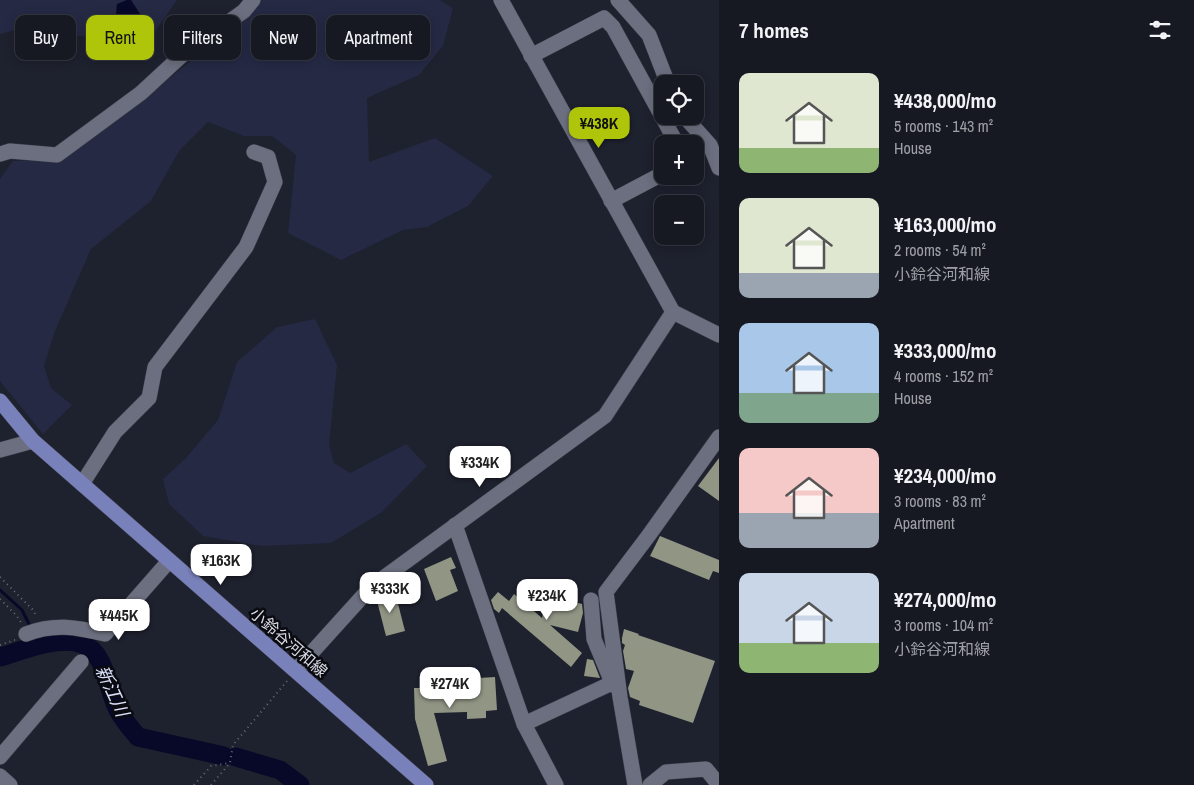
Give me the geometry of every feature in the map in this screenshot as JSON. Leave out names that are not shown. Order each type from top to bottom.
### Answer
[{"type":"main road","name":"小鈴谷河和線","points":[[0,401],[33,441],[426,785]]},
{"type":"street","points":[[0,154],[10,151],[57,155],[141,93],[180,57],[244,11],[253,0]]},
{"type":"street","points":[[501,0],[673,312],[719,335]]},
{"type":"street","points":[[618,0],[649,35],[665,75]]},
{"type":"street","points":[[531,56],[604,18],[613,27],[672,135]]},
{"type":"street","points":[[692,125],[710,145],[719,168]]},
{"type":"street","points":[[82,484],[115,432],[149,398],[155,367],[246,247],[276,182],[268,158],[254,152]]},
{"type":"street","points":[[611,202],[654,178]]},
{"type":"street","points":[[296,670],[371,587],[605,416],[673,312]]},
{"type":"street","points":[[635,785],[620,697],[606,592],[719,437]]},
{"type":"street","points":[[0,450],[33,441]]},
{"type":"street","points":[[455,525],[524,724],[556,785]]},
{"type":"street","points":[[33,631],[73,627],[105,634],[169,561]]},
{"type":"street","points":[[591,600],[594,639],[612,683],[620,697]]},
{"type":"street","points":[[0,757],[81,662]]},
{"type":"street","points":[[524,724],[612,683]]},
{"type":"street","points":[[650,785],[666,772],[706,769],[719,785]]},
{"type":"street","points":[[0,776],[10,785]]},
{"type":"path","points":[[0,577],[34,611],[33,631],[24,638],[0,645]]},
{"type":"path","points":[[0,600],[21,622],[33,631]]},
{"type":"path","points":[[211,785],[230,762],[233,745],[296,670]]},
{"type":"path","points":[[194,785],[211,766],[230,762]]},
{"type":"shaded area","points":[[0,0],[177,0],[167,15],[164,15],[164,19],[154,33],[154,15],[86,15],[86,36],[76,36],[76,15],[15,15],[15,30],[0,34]]},
{"type":"shaded area","points":[[131,0],[141,15],[116,15],[117,4]]},
{"type":"shaded area","points":[[262,0],[440,0],[453,8],[443,46],[419,75],[367,98],[369,162],[435,138],[493,176],[468,206],[427,227],[403,230],[341,260],[288,233],[296,155],[272,136],[244,136],[208,122],[179,151],[151,201],[91,249],[55,331],[44,366],[51,388],[72,405],[43,434],[0,381],[0,179],[13,161],[61,159],[150,94],[192,60],[241,60],[241,20]]},
{"type":"shaded area","points":[[315,319],[337,365],[329,445],[334,463],[350,473],[406,444],[427,466],[382,512],[331,543],[262,546],[203,536],[169,504],[163,479],[186,458],[218,420],[237,362],[277,327]]},
{"type":"building","points":[[719,458],[719,501],[698,486]]},
{"type":"building","points":[[660,536],[719,560],[719,573],[713,571],[709,580],[650,556]]},
{"type":"building","points":[[451,557],[456,568],[450,570],[458,591],[436,601],[424,569]]},
{"type":"building","points":[[548,589],[573,595],[571,601],[582,604],[583,613],[578,632],[550,625],[582,653],[571,667],[502,608],[499,613],[494,609],[491,600],[498,592],[509,601],[514,594],[542,618]]},
{"type":"building","points":[[395,592],[405,631],[386,636],[376,597]]},
{"type":"building","points":[[624,629],[715,661],[693,723],[639,705],[640,701],[630,697],[628,688],[634,671],[626,669],[623,651],[625,645],[622,643]]},
{"type":"building","points":[[587,659],[593,660],[600,678],[584,676]]},
{"type":"building","points":[[495,677],[497,710],[486,711],[486,718],[467,719],[467,712],[434,713],[447,761],[428,766],[415,719],[414,688],[425,688],[424,680],[439,679],[440,687],[462,686],[462,679]]},
{"type":"waterway","points":[[0,590],[22,610],[29,624]]},
{"type":"waterway","points":[[35,636],[39,646]]},
{"type":"waterway","name":"新江川","points":[[0,657],[57,642],[66,641],[86,645],[100,660],[118,710],[138,737],[224,756]]},
{"type":"waterway","name":"新江川","points":[[236,757],[280,770],[300,785]]}]
